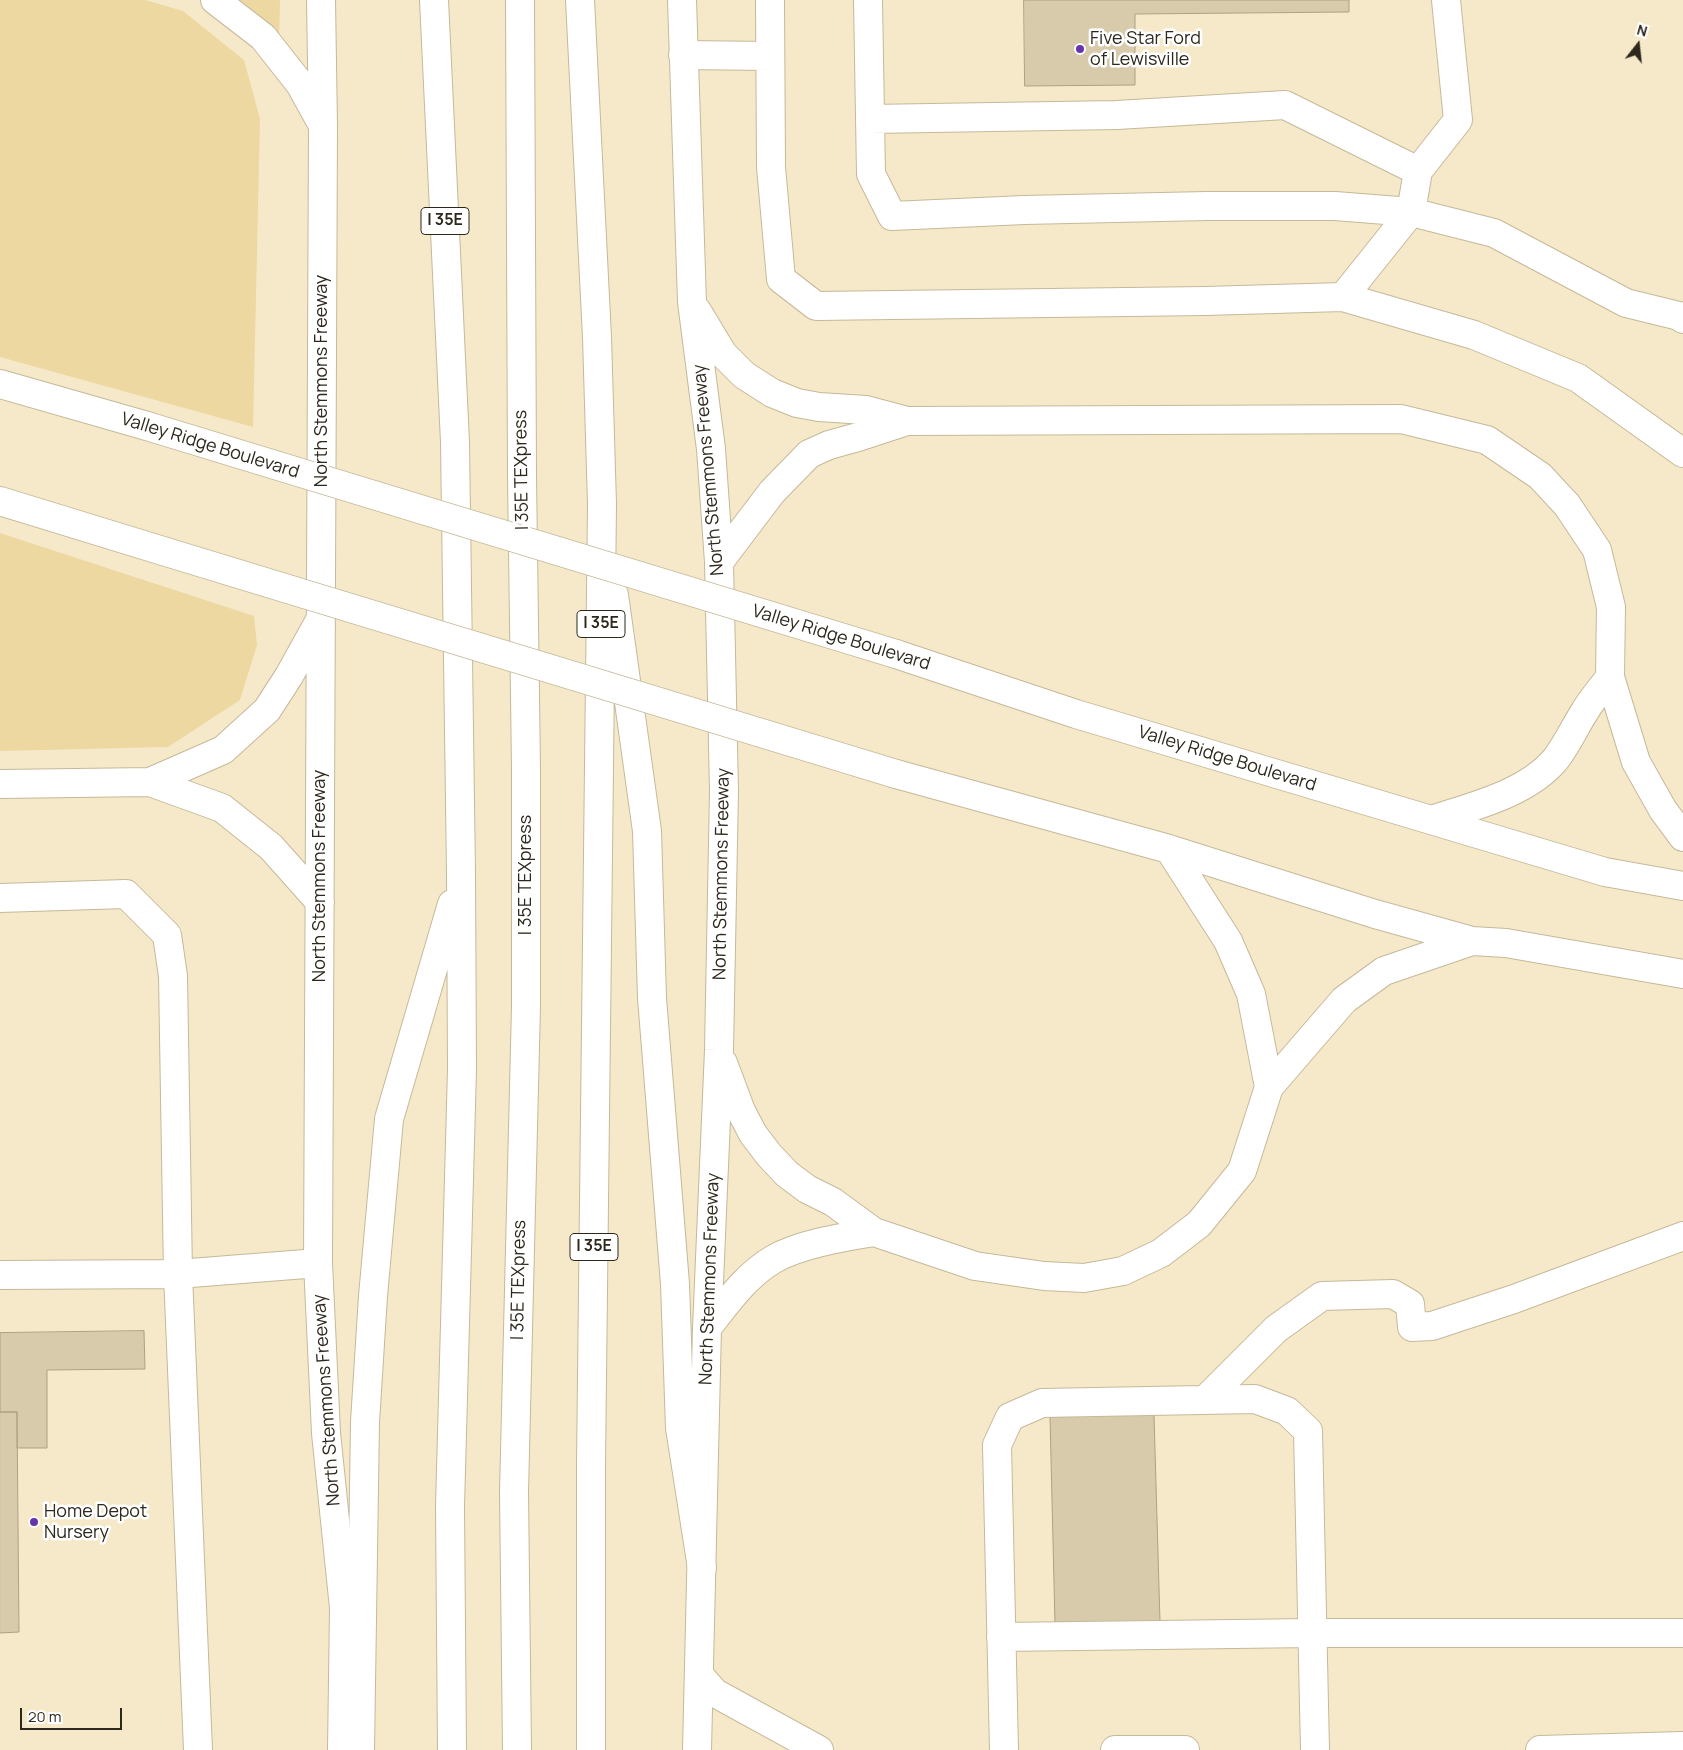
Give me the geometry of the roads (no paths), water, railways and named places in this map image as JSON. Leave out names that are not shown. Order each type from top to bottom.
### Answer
[{"type":"main road","points":[[215,0],[263,37],[300,84],[323,126]]},
{"type":"main road","name":"North Stemmons Freeway","points":[[321,0],[323,126],[322,617],[318,1263],[326,1433],[344,1608],[342,1750]]},
{"type":"main road","name":"I 35E","points":[[434,0],[455,442],[460,874],[462,1069],[450,1506],[452,1750]]},
{"type":"main road","name":"I 35E TEXpress","points":[[517,1750],[514,1492],[526,1006],[520,0]]},
{"type":"main road","name":"I 35E","points":[[580,0],[597,337],[602,504],[591,1464],[591,1750]]},
{"type":"main road","name":"North Stemmons Freeway","points":[[682,0],[692,302],[711,449],[719,562],[724,792],[719,1050],[707,1328],[697,1750]]},
{"type":"main road","points":[[770,0],[771,167],[781,280],[816,306],[1205,302],[1342,297],[1474,335],[1578,378],[1683,452]]},
{"type":"main road","points":[[868,0],[871,174],[892,216],[1024,210],[1207,206],[1335,206],[1410,212],[1494,233],[1626,303],[1682,314]]},
{"type":"main road","points":[[1342,297],[1410,212],[1418,170],[1458,120],[1446,0]]},
{"type":"main road","points":[[683,55],[770,56]]},
{"type":"main road","points":[[870,119],[1117,115],[1285,105],[1418,170]]},
{"type":"main road","points":[[692,302],[723,354],[744,375],[772,393],[797,403],[819,407],[866,410],[907,420],[1401,420],[1487,440],[1540,476],[1567,505],[1598,550],[1611,607],[1610,677],[1636,762],[1663,810],[1683,836]]},
{"type":"main road","name":"Valley Ridge Boulevard","points":[[0,384],[147,426],[896,654],[1076,714],[1605,872],[1683,886]]},
{"type":"main road","points":[[719,562],[772,492],[809,454],[829,445],[907,420]]},
{"type":"main road","points":[[0,501],[896,774],[1169,849],[1375,914],[1472,941],[1506,943],[1683,974]]},
{"type":"main road","points":[[602,504],[647,831],[652,998],[674,1274],[680,1428],[702,1568]]},
{"type":"main road","points":[[150,782],[223,750],[267,710],[289,676],[322,617]]},
{"type":"main road","points":[[1432,820],[1504,795],[1530,781],[1554,761],[1572,735],[1585,710],[1610,677]]},
{"type":"main road","points":[[0,784],[150,782],[222,808],[271,846],[320,902]]},
{"type":"main road","points":[[1169,849],[1228,941],[1252,994],[1269,1086]]},
{"type":"main road","points":[[360,1750],[366,1422],[373,1296],[389,1120],[460,874]]},
{"type":"main road","points":[[0,898],[126,894],[167,935],[173,976],[178,1274],[198,1750]]},
{"type":"main road","points":[[719,1050],[741,1110],[754,1134],[769,1155],[787,1174],[807,1189],[833,1202],[874,1232],[975,1266],[1044,1276],[1084,1278],[1123,1270],[1161,1254],[1199,1224],[1242,1171],[1269,1086],[1344,1000],[1384,970],[1472,941]]},
{"type":"main road","points":[[707,1328],[733,1295],[752,1276],[774,1259],[846,1236],[874,1232]]},
{"type":"main road","points":[[1204,1400],[1276,1329],[1322,1296],[1393,1294],[1410,1304],[1412,1327],[1432,1326],[1514,1299],[1683,1236]]},
{"type":"main road","points":[[0,1275],[178,1274],[318,1263]]},
{"type":"main road","points":[[1004,1750],[997,1445],[1010,1417],[1042,1403],[1255,1399],[1287,1411],[1308,1431],[1315,1750]]},
{"type":"main road","points":[[1001,1637],[1312,1633],[1683,1633]]},
{"type":"main road","points":[[699,1675],[715,1693],[819,1750]]},
{"type":"main road","points":[[1540,1750],[1683,1746]]},
{"type":"main road","points":[[1129,1750],[1185,1750]]},
{"type":"place","name":"Five Star Ford of Lewisville","points":[[1080,49]]},
{"type":"place","name":"Home Depot Nursery","points":[[34,1522]]}]
